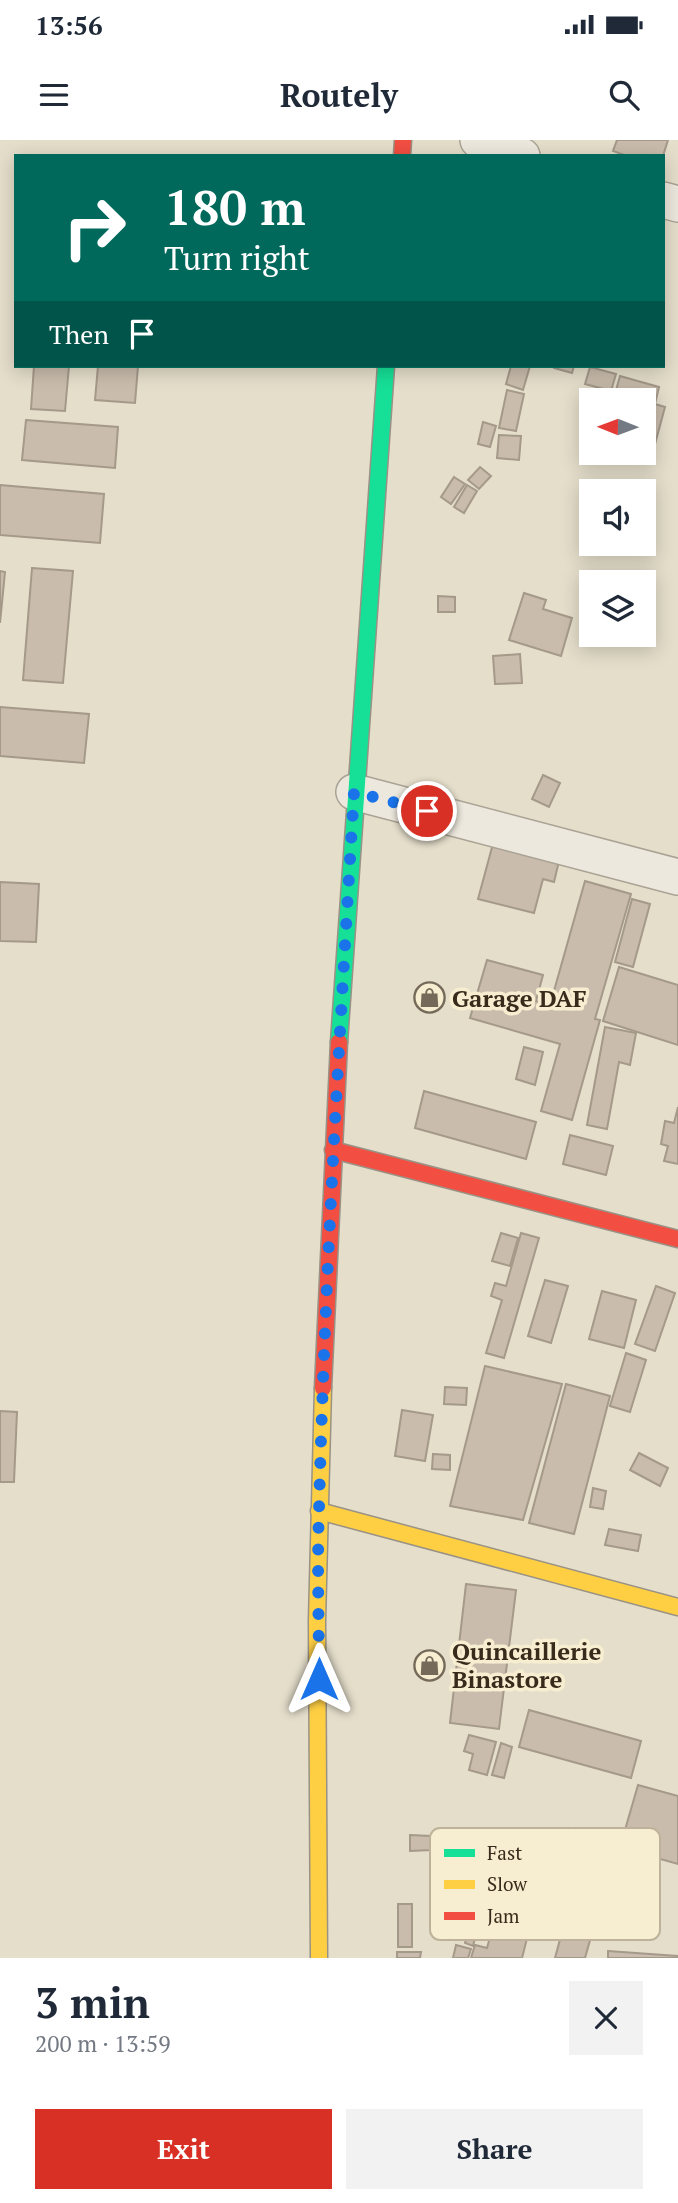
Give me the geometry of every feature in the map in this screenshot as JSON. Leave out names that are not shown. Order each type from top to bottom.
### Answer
[{"type":"street","points":[[478,140],[516,154]]},
{"type":"street","points":[[319,1958],[319,1511],[333,1150],[354,792],[386,368]]},
{"type":"street","points":[[354,792],[678,877]]},
{"type":"street","points":[[333,1150],[678,1239]]},
{"type":"street","points":[[319,1511],[678,1606]]},
{"type":"building","points":[[617,140],[668,140],[664,154],[621,154],[613,151]]},
{"type":"building","points":[[34,368],[69,368],[65,411],[31,409]]},
{"type":"building","points":[[98,368],[138,368],[135,403],[95,400]]},
{"type":"building","points":[[510,368],[529,368],[523,390],[506,384]]},
{"type":"building","points":[[554,368],[573,368],[572,373]]},
{"type":"building","points":[[590,368],[616,374],[612,388],[585,384]]},
{"type":"building","points":[[620,376],[659,387],[656,400],[656,388],[617,388]]},
{"type":"building","points":[[507,390],[524,394],[516,431],[499,428]]},
{"type":"building","points":[[656,404],[665,407],[656,440]]},
{"type":"building","points":[[26,420],[118,427],[115,468],[22,460]]},
{"type":"building","points":[[483,422],[496,426],[490,447],[478,444]]},
{"type":"building","points":[[499,435],[521,436],[519,460],[497,458]]},
{"type":"building","points":[[480,467],[491,476],[479,489],[468,480]]},
{"type":"building","points":[[454,477],[465,484],[451,504],[441,497]]},
{"type":"building","points":[[0,485],[104,494],[100,543],[0,535]]},
{"type":"building","points":[[467,485],[477,491],[464,513],[454,507]]},
{"type":"building","points":[[32,568],[73,571],[63,683],[23,680]]},
{"type":"building","points":[[0,571],[5,572],[0,623]]},
{"type":"building","points":[[524,593],[546,600],[543,609],[572,618],[561,656],[509,640]]},
{"type":"building","points":[[438,596],[455,597],[455,612],[438,612]]},
{"type":"building","points":[[520,654],[522,683],[495,684],[493,656]]},
{"type":"building","points":[[0,707],[89,714],[84,763],[0,756]]},
{"type":"building","points":[[543,775],[560,783],[549,807],[532,799]]},
{"type":"building","points":[[494,840],[560,857],[554,882],[543,879],[534,913],[478,899]]},
{"type":"building","points":[[585,881],[631,894],[595,1019],[600,1020],[572,1120],[541,1111],[560,1044],[470,1018],[487,960],[543,975],[536,1001],[550,1005]]},
{"type":"building","points":[[0,882],[39,884],[36,942],[0,941]]},
{"type":"building","points":[[632,899],[650,904],[633,967],[615,962]]},
{"type":"building","points":[[619,967],[678,985],[678,1045],[603,1021]]},
{"type":"building","points":[[605,1027],[636,1033],[630,1065],[619,1062],[607,1129],[587,1125]]},
{"type":"building","points":[[524,1047],[543,1052],[535,1085],[516,1079]]},
{"type":"building","points":[[424,1091],[536,1122],[526,1159],[415,1128]]},
{"type":"building","points":[[678,1107],[678,1164],[664,1161],[668,1146],[661,1144],[665,1121],[674,1123]]},
{"type":"building","points":[[570,1135],[613,1146],[606,1175],[563,1164]]},
{"type":"building","points":[[501,1233],[518,1238],[510,1266],[492,1261]]},
{"type":"building","points":[[521,1233],[539,1238],[504,1358],[486,1353],[502,1300],[491,1296],[495,1283],[506,1286]]},
{"type":"building","points":[[545,1280],[568,1286],[551,1343],[528,1336]]},
{"type":"building","points":[[656,1286],[675,1293],[655,1351],[635,1344]]},
{"type":"building","points":[[602,1291],[636,1300],[624,1348],[589,1339]]},
{"type":"building","points":[[626,1353],[646,1360],[630,1412],[610,1406]]},
{"type":"building","points":[[485,1366],[562,1384],[523,1520],[450,1506]]},
{"type":"building","points":[[566,1384],[610,1396],[574,1534],[529,1523]]},
{"type":"building","points":[[445,1387],[467,1388],[466,1405],[444,1404]]},
{"type":"building","points":[[402,1410],[433,1415],[425,1461],[395,1456]]},
{"type":"building","points":[[0,1411],[17,1412],[14,1482],[0,1482]]},
{"type":"building","points":[[639,1453],[668,1468],[660,1486],[630,1470]]},
{"type":"building","points":[[433,1454],[450,1455],[450,1470],[432,1469]]},
{"type":"building","points":[[593,1488],[606,1491],[603,1509],[590,1507]]},
{"type":"building","points":[[609,1529],[641,1535],[638,1551],[605,1545]]},
{"type":"building","points":[[466,1584],[516,1590],[499,1729],[450,1723]]},
{"type":"building","points":[[529,1710],[641,1741],[631,1778],[519,1747]]},
{"type":"building","points":[[469,1735],[496,1742],[487,1775],[469,1770],[473,1754],[464,1751]]},
{"type":"building","points":[[501,1743],[512,1747],[504,1778],[492,1775]]},
{"type":"building","points":[[638,1785],[678,1796],[678,1864],[660,1859],[660,1828],[626,1828]]},
{"type":"building","points":[[410,1835],[430,1836],[430,1850],[410,1851]]},
{"type":"building","points":[[398,1904],[412,1904],[412,1947],[398,1947]]},
{"type":"building","points":[[466,1940],[475,1940],[473,1946],[465,1943]]},
{"type":"building","points":[[489,1940],[527,1940],[522,1958],[471,1958],[475,1945],[487,1948]]},
{"type":"building","points":[[560,1940],[590,1940],[585,1958],[555,1958]]},
{"type":"building","points":[[456,1945],[471,1949],[468,1958],[453,1958]]},
{"type":"building","points":[[608,1951],[678,1956],[678,1958],[608,1958]]},
{"type":"building","points":[[397,1952],[421,1952],[420,1958],[397,1958]]},
{"type":"traffic: fast","points":[[339,1042],[386,368]]},
{"type":"traffic: slow","points":[[319,1958],[317,1621],[323,1388]]},
{"type":"traffic: slow","points":[[319,1511],[678,1607]]},
{"type":"traffic: jam","points":[[402,154],[403,140]]},
{"type":"traffic: jam","points":[[323,1388],[339,1042]]},
{"type":"traffic: jam","points":[[333,1150],[678,1239]]},
{"type":"place","name":"Garage DAF","points":[[429,998]]},
{"type":"place","name":"Quincaillerie Binastore","points":[[429,1665]]},
{"type":"route","points":[[319,1679],[322,1428],[333,1150],[354,792],[427,811]]}]
